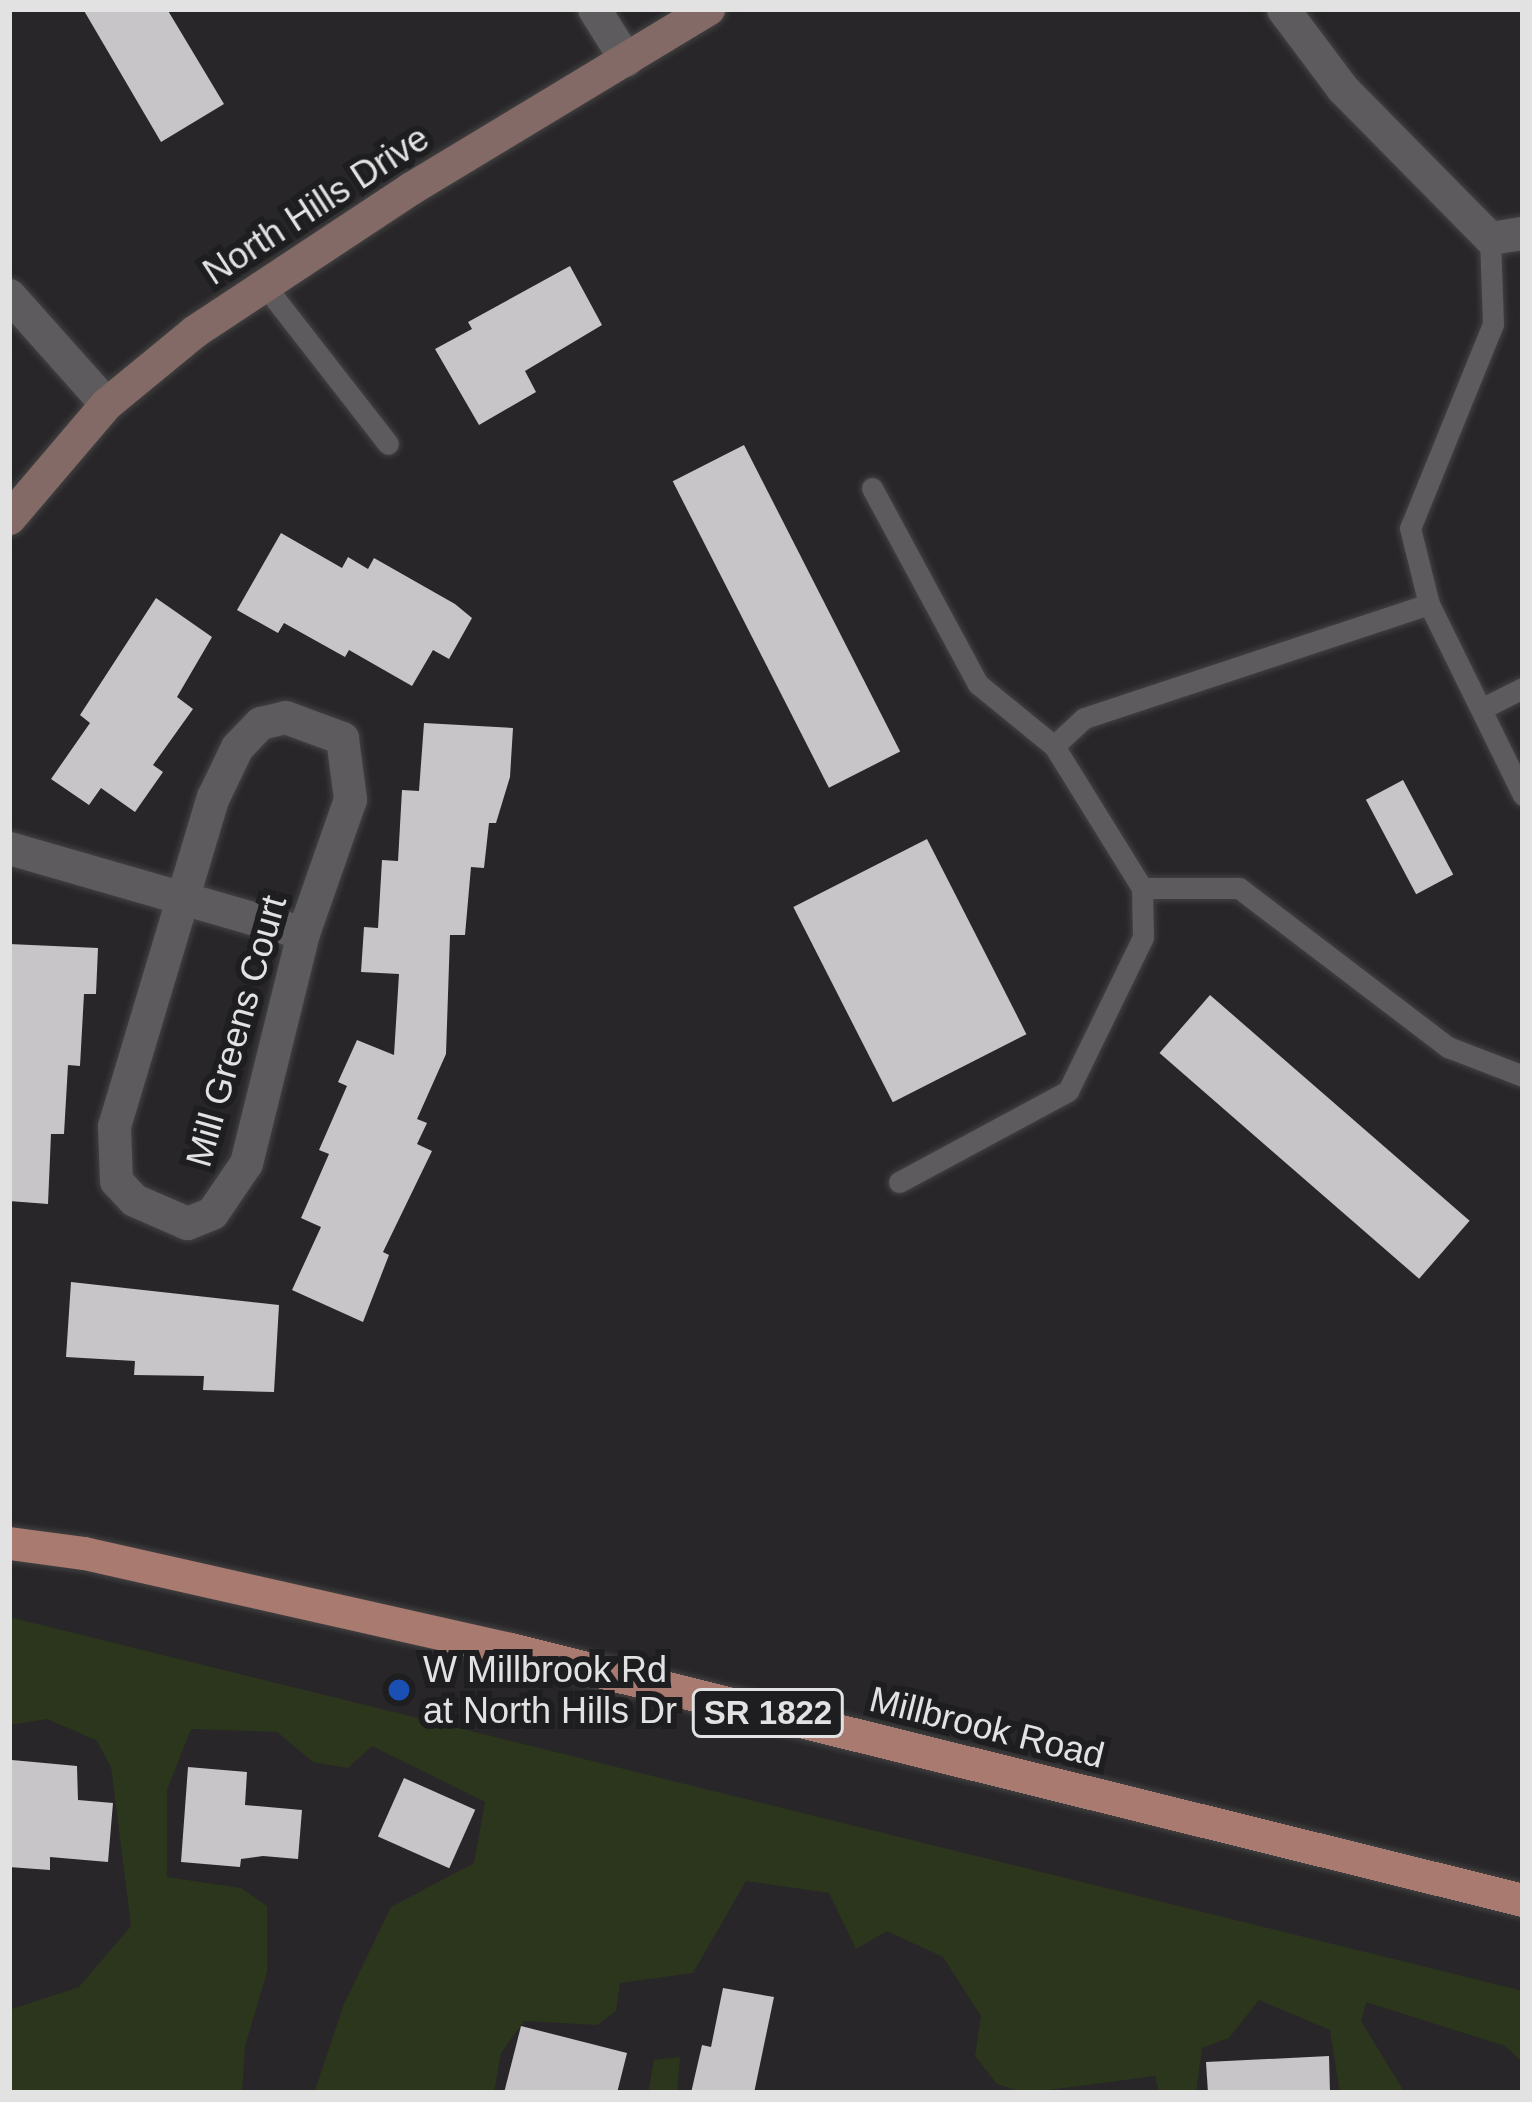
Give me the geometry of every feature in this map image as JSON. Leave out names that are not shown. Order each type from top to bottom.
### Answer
[{"type":"main road","name":"North Hills Drive","points":[[9,518],[106,404],[262,282],[708,9]]},
{"type":"main road","name":"Millbrook Road","points":[[9,1543],[84,1552],[509,1649],[1523,1900]]},
{"type":"street","points":[[594,9],[626,60]]},
{"type":"street","points":[[1283,9],[1342,88],[1506,236]]},
{"type":"street","points":[[9,295],[106,404]]},
{"type":"street","name":"Mill Greens Court","points":[[260,723],[316,723],[342,738],[350,799],[303,933],[231,1194],[212,1214],[187,1223],[159,1215],[116,1181],[111,1154],[181,893],[237,747],[260,723]]},
{"type":"street","points":[[9,848],[181,893],[303,933]]},
{"type":"lane","points":[[1506,236],[1493,324],[1410,528],[1429,604],[1523,795]]},
{"type":"lane","points":[[262,282],[388,444]]},
{"type":"lane","points":[[872,488],[978,684],[1054,746],[1142,888],[1144,937],[1068,1091],[899,1182]]},
{"type":"lane","points":[[1054,746],[1084,718],[1429,604]]},
{"type":"lane","points":[[1481,709],[1523,688]]},
{"type":"lane","points":[[1142,888],[1239,888],[1448,1047],[1523,1076]]},
{"type":"green space","points":[[9,1617],[1523,1991],[1523,2063],[1505,2046],[1366,2002],[1361,2021],[1405,2093],[1340,2093],[1330,2030],[1259,2000],[1229,2038],[1202,2048],[1196,2093],[1159,2093],[1155,2076],[1025,2093],[997,2084],[975,2056],[981,2016],[943,1957],[887,1931],[856,1949],[829,1893],[746,1881],[693,1973],[620,1983],[616,2011],[597,2025],[524,2021],[501,2053],[494,2093],[314,2093],[344,2004],[391,1907],[474,1863],[485,1802],[372,1746],[348,1768],[313,1762],[277,1732],[191,1729],[167,1790],[167,1877],[241,1888],[267,1906],[267,1972],[245,2046],[242,2093],[9,2093],[9,2010],[79,1987],[131,1926],[111,1767],[96,1740],[47,1719],[9,1725]]},
{"type":"green space","points":[[680,2057],[677,2093],[648,2093],[654,2060]]},
{"type":"building","points":[[83,9],[167,9],[224,104],[161,142]]},
{"type":"building","points":[[570,266],[602,325],[525,371],[536,392],[479,425],[435,349],[472,329],[468,322]]},
{"type":"building","points":[[744,445],[900,752],[829,788],[673,481]]},
{"type":"building","points":[[281,533],[342,568],[348,557],[368,569],[374,558],[455,604],[472,618],[449,659],[433,650],[412,686],[349,650],[345,657],[284,623],[278,633],[237,610]]},
{"type":"building","points":[[156,598],[212,637],[177,697],[193,709],[153,765],[163,772],[135,812],[101,788],[89,805],[51,779],[90,723],[80,715]]},
{"type":"building","points":[[424,723],[513,728],[510,777],[496,823],[489,823],[484,868],[471,867],[465,935],[450,935],[446,1054],[417,1119],[427,1123],[417,1144],[432,1151],[383,1252],[389,1255],[363,1322],[292,1290],[321,1227],[301,1218],[329,1154],[319,1150],[347,1086],[338,1082],[357,1040],[394,1055],[399,974],[361,972],[364,927],[378,928],[382,860],[398,861],[402,790],[419,791]]},
{"type":"building","points":[[1403,780],[1453,874],[1416,894],[1366,800]]},
{"type":"building","points":[[927,839],[1026,1034],[893,1102],[793,907]]},
{"type":"building","points":[[9,944],[98,948],[96,994],[84,994],[80,1066],[68,1065],[64,1134],[51,1134],[48,1204],[9,1201]]},
{"type":"building","points":[[1210,995],[1470,1221],[1419,1279],[1159,1053]]},
{"type":"building","points":[[71,1282],[279,1305],[274,1392],[203,1390],[204,1376],[134,1375],[135,1361],[66,1357]]},
{"type":"building","points":[[12,1760],[77,1766],[78,1800],[113,1803],[108,1862],[50,1857],[50,1870],[9,1867]]},
{"type":"building","points":[[188,1767],[247,1772],[245,1805],[302,1810],[298,1859],[241,1859],[240,1867],[181,1862]]},
{"type":"building","points":[[404,1778],[475,1810],[449,1868],[378,1836]]},
{"type":"building","points":[[723,1988],[774,1997],[754,2093],[691,2093],[702,2045],[711,2047]]},
{"type":"building","points":[[521,2026],[627,2053],[617,2093],[504,2093]]},
{"type":"building","points":[[1329,2056],[1330,2093],[1208,2093],[1206,2062]]},
{"type":"place","name":"W Millbrook Rd at North Hills Dr","points":[[399,1690]]}]
